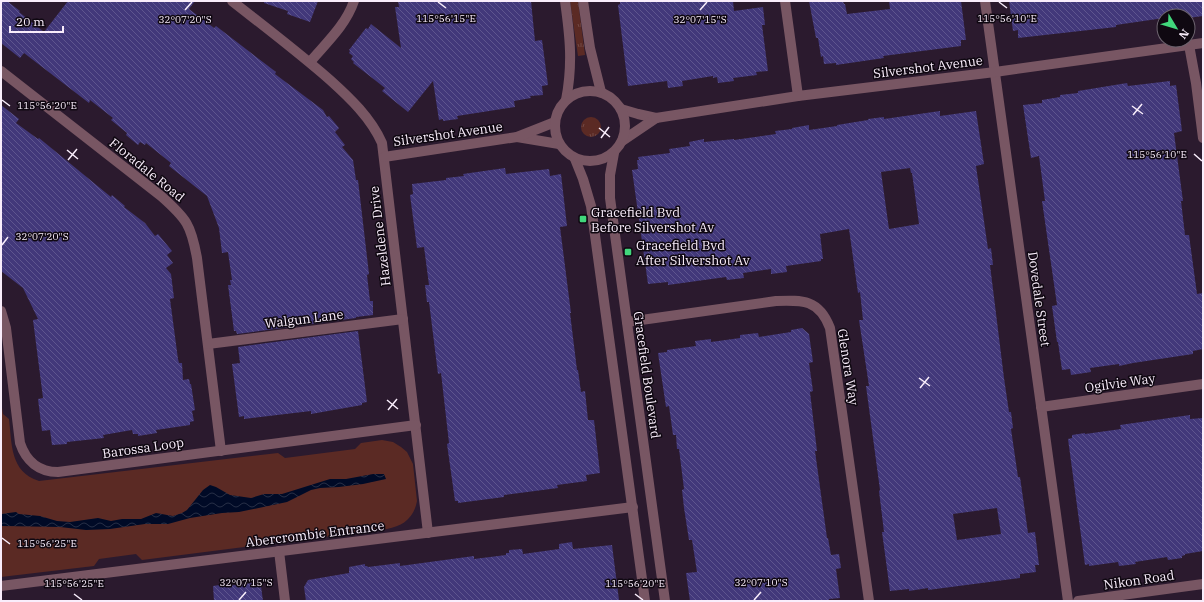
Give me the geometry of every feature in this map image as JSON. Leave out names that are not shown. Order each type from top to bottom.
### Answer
[{"type":"street","name":"Hazeldene Drive","points":[[232,1],[310,62],[345,93],[377,131],[382,143],[428,533]]},
{"type":"street","points":[[310,62],[349,15],[354,1]]},
{"type":"street","points":[[565,1],[570,58],[570,82],[566,100]]},
{"type":"street","points":[[583,1],[590,48],[601,92]]},
{"type":"street","points":[[786,1],[798,96]]},
{"type":"street","name":"Dovedale Street","points":[[985,1],[1068,601]]},
{"type":"street","name":"Silvershot Avenue","points":[[621,109],[656,118],[798,96],[995,72],[1167,48]]},
{"type":"street","points":[[1190,48],[1196,83],[1203,138]]},
{"type":"street","name":"Floradale Road","points":[[1,71],[161,196],[179,212],[185,220],[191,231],[197,258],[221,450]]},
{"type":"street","points":[[584,91],[593,91],[601,92],[616,102],[625,119],[625,130],[622,141],[614,153],[608,157],[595,161],[582,161],[569,155],[559,144],[556,137],[555,122],[557,113],[561,105],[566,100],[575,94],[584,91]]},
{"type":"street","name":"Silvershot Avenue","points":[[622,141],[656,118]]},
{"type":"street","name":"Silvershot Avenue","points":[[384,157],[517,137],[555,122]]},
{"type":"street","name":"Silvershot Avenue","points":[[517,137],[559,144]]},
{"type":"street","name":"Gracefield Boulevard","points":[[614,153],[610,175],[610,198],[665,601]]},
{"type":"street","points":[[575,159],[591,206],[645,601]]},
{"type":"street","name":"Glenora Way","points":[[626,322],[776,301],[799,300],[807,302],[820,312],[830,328],[869,601]]},
{"type":"street","name":"Barossa Loop","points":[[1,311],[6,328],[20,443],[27,457],[38,467],[47,471],[58,472],[416,425]]},
{"type":"street","name":"Walgun Lane","points":[[208,344],[403,319]]},
{"type":"street","name":"Ogilvie Way","points":[[1041,407],[1203,384]]},
{"type":"street","name":"Abercrombie Entrance","points":[[1,586],[633,507]]},
{"type":"street","points":[[279,551],[285,601]]},
{"type":"street","name":"Nikon Road","points":[[1078,601],[1203,584]]},
{"type":"green space","points":[[570,1],[578,1],[585,55],[578,56]]},
{"type":"green space","points":[[591,117],[598,120],[601,127],[598,134],[591,137],[584,134],[581,127],[584,120]]},
{"type":"green space","points":[[1,402],[3,414],[9,419],[14,456],[22,471],[39,481],[278,453],[285,458],[355,449],[361,443],[382,440],[393,442],[407,452],[413,464],[417,501],[416,507],[407,520],[393,528],[142,560],[136,554],[99,559],[94,566],[1,577]]},
{"type":"water","points":[[373,474],[384,474],[386,479],[363,484],[320,488],[311,490],[287,502],[239,512],[190,518],[168,524],[145,524],[110,529],[86,530],[60,527],[1,526],[1,514],[16,512],[19,514],[40,516],[57,521],[70,522],[98,518],[111,521],[122,519],[141,519],[156,513],[173,516],[187,510],[203,490],[210,485],[230,495],[251,498],[264,494],[282,494],[330,479],[346,479]]},
{"type":"building","points":[[1,1],[7,1],[44,32],[68,1],[195,1],[189,9],[214,28],[216,26],[276,72],[275,74],[323,110],[327,117],[329,116],[339,128],[335,132],[345,145],[342,147],[353,160],[356,180],[358,180],[369,274],[367,275],[370,301],[373,301],[373,315],[237,334],[236,331],[234,331],[228,285],[231,285],[230,280],[232,280],[228,252],[222,253],[219,228],[207,196],[169,166],[171,163],[146,143],[145,145],[140,142],[138,145],[126,135],[127,133],[111,120],[113,118],[90,100],[89,103],[24,53],[20,58],[1,43]]},
{"type":"building","points":[[264,1],[318,1],[310,22],[287,14],[288,11],[264,3]]},
{"type":"building","points":[[398,1],[531,1],[535,41],[542,40],[548,85],[542,86],[543,95],[530,96],[531,98],[514,101],[515,107],[457,116],[458,119],[443,121],[443,119],[439,120],[433,81],[408,112],[382,91],[385,88],[353,63],[354,62],[351,59],[353,56],[349,53],[349,50],[366,28],[368,29],[371,24],[401,48],[395,7],[399,7]]},
{"type":"building","points":[[620,1],[733,1],[734,11],[763,7],[765,25],[762,25],[768,71],[756,72],[757,75],[733,78],[734,81],[718,83],[717,77],[713,78],[713,76],[682,81],[683,86],[668,88],[667,81],[628,86],[618,5],[620,4]]},
{"type":"building","points":[[809,1],[843,1],[847,14],[890,9],[889,1],[961,1],[966,40],[961,40],[961,46],[883,56],[884,58],[836,65],[836,63],[824,64],[823,56],[821,57],[818,38],[816,38]]},
{"type":"building","points":[[1009,1],[1203,1],[1203,16],[1196,17],[1196,8],[1156,8],[1156,19],[1116,25],[1116,27],[1018,38],[1018,30],[1013,31]]},
{"type":"building","points":[[1170,81],[1170,86],[1176,85],[1182,131],[1174,133],[1183,201],[1181,201],[1185,235],[1189,235],[1197,294],[1203,293],[1203,349],[1193,351],[1193,354],[1119,366],[1119,364],[1090,368],[1091,372],[1071,375],[1070,369],[1062,370],[1057,342],[1052,306],[1057,305],[1042,201],[1045,201],[1039,156],[1031,158],[1023,105],[1042,103],[1042,100],[1060,97],[1060,95],[1078,93],[1078,91],[1127,83],[1128,86]]},
{"type":"building","points":[[1,105],[19,119],[16,123],[38,139],[39,138],[111,197],[112,195],[125,206],[124,207],[145,223],[155,236],[158,234],[172,251],[167,255],[173,263],[166,268],[171,274],[174,298],[170,299],[178,359],[179,363],[182,363],[183,380],[189,379],[191,384],[195,410],[192,411],[194,421],[190,422],[190,425],[156,430],[157,433],[138,436],[138,434],[133,434],[132,430],[103,435],[104,438],[52,445],[50,430],[42,431],[38,399],[43,398],[33,320],[38,319],[23,288],[1,271]]},
{"type":"building","points":[[940,111],[940,116],[976,111],[984,164],[976,166],[988,249],[991,248],[993,265],[990,265],[1004,378],[1009,412],[1011,412],[1013,428],[1011,429],[1028,533],[1035,532],[1039,565],[1035,565],[1036,572],[1020,574],[1020,578],[928,590],[928,588],[909,591],[909,589],[890,591],[882,532],[884,532],[880,490],[866,386],[869,386],[859,320],[863,320],[860,292],[858,293],[849,229],[820,234],[823,259],[821,259],[821,261],[786,266],[787,272],[771,274],[771,269],[743,273],[744,278],[727,280],[726,277],[668,285],[668,282],[648,284],[632,170],[638,169],[638,157],[670,153],[669,149],[690,146],[689,142],[704,139],[704,142],[734,140],[776,134],[775,131],[809,125],[809,130],[868,119],[884,117],[884,119]],"holes":[[[910,168],[919,224],[889,229],[881,172]],[[997,508],[1001,534],[957,540],[953,514]]]},
{"type":"building","points":[[505,168],[506,174],[549,169],[550,176],[561,174],[567,226],[560,227],[577,370],[581,392],[585,391],[588,420],[594,420],[600,473],[586,475],[587,481],[557,485],[558,488],[458,503],[458,501],[455,501],[447,444],[449,443],[441,373],[438,374],[429,302],[427,302],[425,285],[429,285],[424,247],[417,248],[410,195],[413,194],[412,184],[446,180],[446,178],[464,176],[463,174]]},
{"type":"building","points":[[802,328],[809,334],[813,362],[809,363],[813,391],[810,392],[817,451],[815,451],[827,538],[831,555],[839,554],[841,568],[836,569],[840,598],[829,599],[829,601],[690,601],[686,573],[697,572],[692,540],[689,540],[684,508],[682,490],[684,489],[679,449],[677,449],[676,435],[673,435],[669,406],[666,407],[658,353],[667,352],[667,350],[696,346],[695,341],[711,339],[711,342],[740,338],[740,335],[758,333],[759,337],[791,332],[791,330]]},
{"type":"building","points":[[358,331],[367,402],[362,403],[362,405],[311,414],[311,411],[244,419],[244,416],[239,417],[232,364],[240,363],[238,347]]},
{"type":"building","points":[[1190,415],[1190,419],[1203,418],[1203,551],[1185,554],[1182,558],[1168,560],[1167,557],[1135,562],[1136,564],[1119,566],[1118,562],[1089,566],[1089,564],[1085,565],[1068,439],[1072,438],[1072,435],[1121,429],[1120,425]]},
{"type":"building","points":[[572,542],[573,549],[612,545],[619,600],[306,601],[304,587],[308,580],[349,573],[349,567],[365,564],[365,566],[368,567],[400,563],[400,566],[474,556],[474,559],[506,555],[506,553],[509,553],[509,550],[522,549],[523,554],[559,549],[559,544]]},
{"type":"building","points":[[252,583],[252,587],[261,586],[263,601],[214,601],[213,586]]},
{"type":"place","name":"Gracefield Bvd Before Silvershot Av","points":[[583,219]]},
{"type":"place","name":"Gracefield Bvd After Silvershot Av","points":[[628,252]]}]
